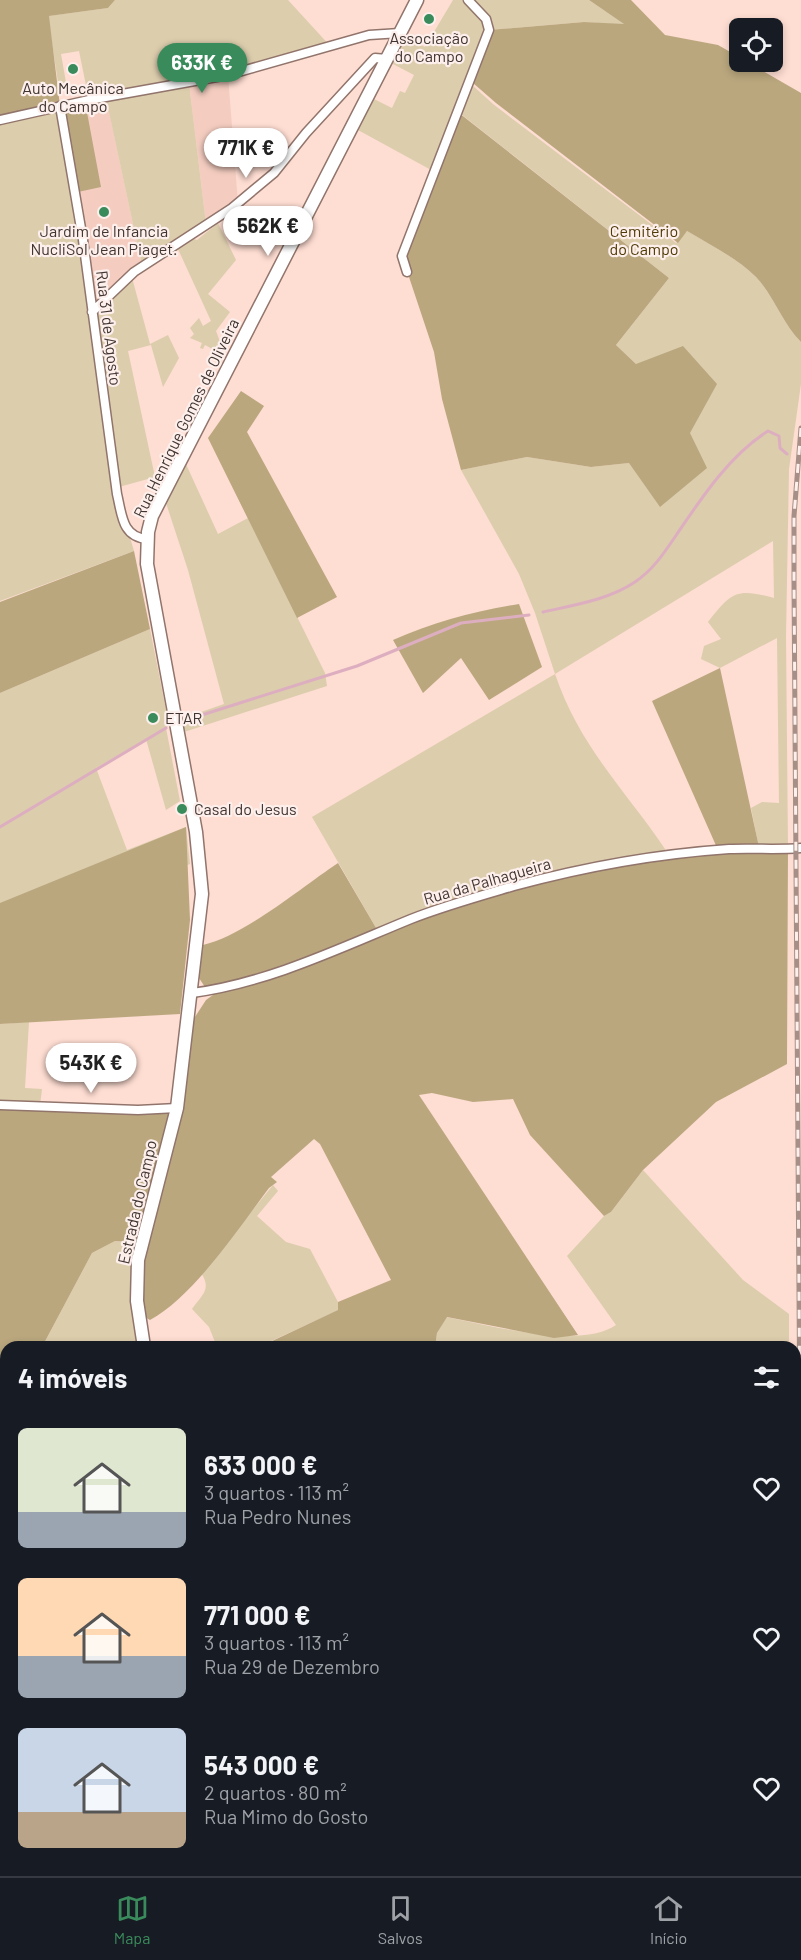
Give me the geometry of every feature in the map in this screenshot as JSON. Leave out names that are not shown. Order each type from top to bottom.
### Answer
[{"type":"street","name":"Rua Henrique Gomes de Oliveira","points":[[183,1065],[202,894],[199,853],[150,580],[147,539],[150,524],[417,0]]},
{"type":"street","points":[[407,272],[402,256],[489,30],[486,19],[468,0]]},
{"type":"street","points":[[0,120],[60,106],[228,75],[369,35],[400,33]]},
{"type":"street","points":[[92,312],[134,272],[232,208],[274,173],[306,133],[375,58],[387,59]]},
{"type":"street","name":"Rua 31 de Agosto","points":[[60,106],[116,488],[125,527],[131,535],[147,539]]},
{"type":"street","name":"Rua da Palhagueira","points":[[192,993],[212,990],[275,972],[352,945],[413,918],[516,886],[633,859],[729,849],[801,848]]},
{"type":"street","name":"Estrada do Campo","points":[[143,1341],[137,1301],[138,1260],[177,1108],[183,1065]]},
{"type":"street","points":[[0,1104],[138,1110],[177,1108]]},
{"type":"shaded area","points":[[0,0],[115,0],[108,8],[49,16],[60,106],[0,120]]},
{"type":"shaded area","points":[[589,0],[631,0],[665,35],[718,45],[729,51],[729,72],[764,72],[801,93],[801,342],[788,326],[768,292],[749,270],[687,231],[678,243],[473,83],[489,30],[584,22],[624,24]]},
{"type":"shaded area","points":[[228,75],[238,203],[206,224],[189,83]]},
{"type":"shaded area","name":"Jardim de Infancia NucliSol Jean Piaget.","points":[[106,97],[142,266],[92,312],[60,106]]},
{"type":"shaded area","points":[[86,107],[101,187],[78,192],[65,112]]},
{"type":"shaded area","points":[[459,113],[669,278],[616,345],[636,364],[683,346],[717,384],[690,433],[707,468],[660,507],[629,463],[591,467],[527,457],[461,470],[442,399],[434,352],[402,256]]},
{"type":"shaded area","points":[[241,391],[264,406],[247,432],[337,597],[297,618],[208,438]]},
{"type":"shaded area","points":[[134,551],[150,629],[0,693],[0,602]]},
{"type":"shaded area","points":[[519,604],[542,667],[489,700],[461,658],[423,693],[393,640],[455,618]]},
{"type":"shaded area","points":[[720,668],[759,847],[788,849],[787,1064],[716,1102],[643,1170],[611,1212],[604,1216],[530,1135],[513,1099],[473,1102],[432,1093],[419,1095],[578,1335],[554,1338],[447,1317],[437,1333],[436,1341],[272,1341],[338,1310],[338,1302],[391,1280],[320,1144],[314,1139],[271,1177],[277,1182],[269,1188],[214,1260],[183,1295],[150,1320],[145,1317],[142,1274],[145,1248],[188,1074],[193,1020],[206,1000],[213,995],[212,988],[205,987],[199,978],[203,945],[236,932],[272,910],[338,863],[379,933],[366,940],[516,886],[633,859],[718,850],[652,701]]},
{"type":"shaded area","points":[[186,827],[190,920],[180,1014],[0,1024],[0,903]]},
{"type":"shaded area","points":[[0,1105],[173,1107],[137,1242],[115,1241],[92,1253],[45,1341],[0,1341]]},
{"type":"green space","points":[[115,0],[288,0],[332,48],[189,83],[206,224],[142,266],[106,98],[89,100],[79,51],[61,54],[67,88],[59,89],[48,16],[108,8]]},
{"type":"green space","points":[[453,0],[589,0],[626,25],[584,22],[489,30],[433,171],[358,130],[374,99],[392,108],[400,91],[405,93],[414,75],[391,63],[405,37],[425,47]]},
{"type":"green space","name":"Cemitério do Campo","points":[[472,85],[493,104],[676,243],[687,231],[740,264],[762,284],[794,335],[801,342],[801,384],[789,469],[786,636],[788,849],[759,848],[751,808],[762,802],[779,803],[777,638],[720,668],[701,659],[704,646],[721,639],[708,622],[730,598],[743,593],[751,593],[774,598],[773,541],[555,674],[535,613],[519,574],[461,470],[527,457],[591,467],[629,463],[636,364],[616,345],[669,278],[461,114]]},
{"type":"green space","points":[[60,106],[92,311],[131,274],[150,344],[168,335],[179,358],[163,387],[151,345],[128,351],[155,477],[119,487],[117,494],[134,551],[0,601],[0,117]]},
{"type":"green space","points":[[218,223],[236,260],[208,294],[230,312],[216,331],[225,355],[220,365],[214,361],[218,352],[205,345],[203,349],[200,348],[202,343],[190,338],[194,334],[190,328],[199,318],[203,326],[211,321],[178,249],[194,239],[197,240]]},
{"type":"green space","points":[[185,462],[218,534],[248,518],[325,673],[327,686],[184,732],[181,719],[224,704],[188,570],[165,500]]},
{"type":"green space","points":[[150,629],[169,725],[166,728],[180,801],[166,810],[146,739],[96,768],[127,850],[186,827],[190,864],[0,937],[0,693]]},
{"type":"green space","points":[[555,674],[566,701],[591,748],[669,855],[516,886],[379,933],[312,817]]},
{"type":"green space","points":[[29,1022],[25,1088],[42,1089],[40,1105],[0,1105],[0,1024]]},
{"type":"green space","points":[[643,1170],[743,1280],[789,1314],[789,1341],[436,1341],[437,1333],[446,1317],[509,1330],[558,1336],[600,1332],[616,1325],[567,1256],[604,1216],[611,1212]]},
{"type":"green space","points":[[273,1185],[278,1191],[257,1216],[286,1242],[310,1249],[338,1302],[339,1310],[271,1341],[215,1341],[209,1327],[192,1309],[206,1288],[201,1273]]},
{"type":"green space","points":[[115,1241],[137,1242],[141,1341],[45,1341],[92,1253]]},
{"type":"waterway","points":[[543,612],[602,598],[625,588],[642,577],[663,554],[729,464],[768,431],[779,436],[780,448],[787,454]]},
{"type":"waterway","points":[[186,720],[357,666],[461,623],[529,615]]},
{"type":"waterway","points":[[0,827],[166,728]]},
{"type":"railway","points":[[799,1341],[794,516],[801,428]]},
{"type":"place","name":"Associação do Campo","points":[[429,19]]},
{"type":"place","name":"Auto Mecânica do Campo","points":[[73,69]]},
{"type":"place","name":"Jardim de Infancia NucliSol Jean Piaget.","points":[[104,212]]},
{"type":"place","name":"ETAR","points":[[153,718]]},
{"type":"place","name":"Casal do Jesus","points":[[182,809]]}]
